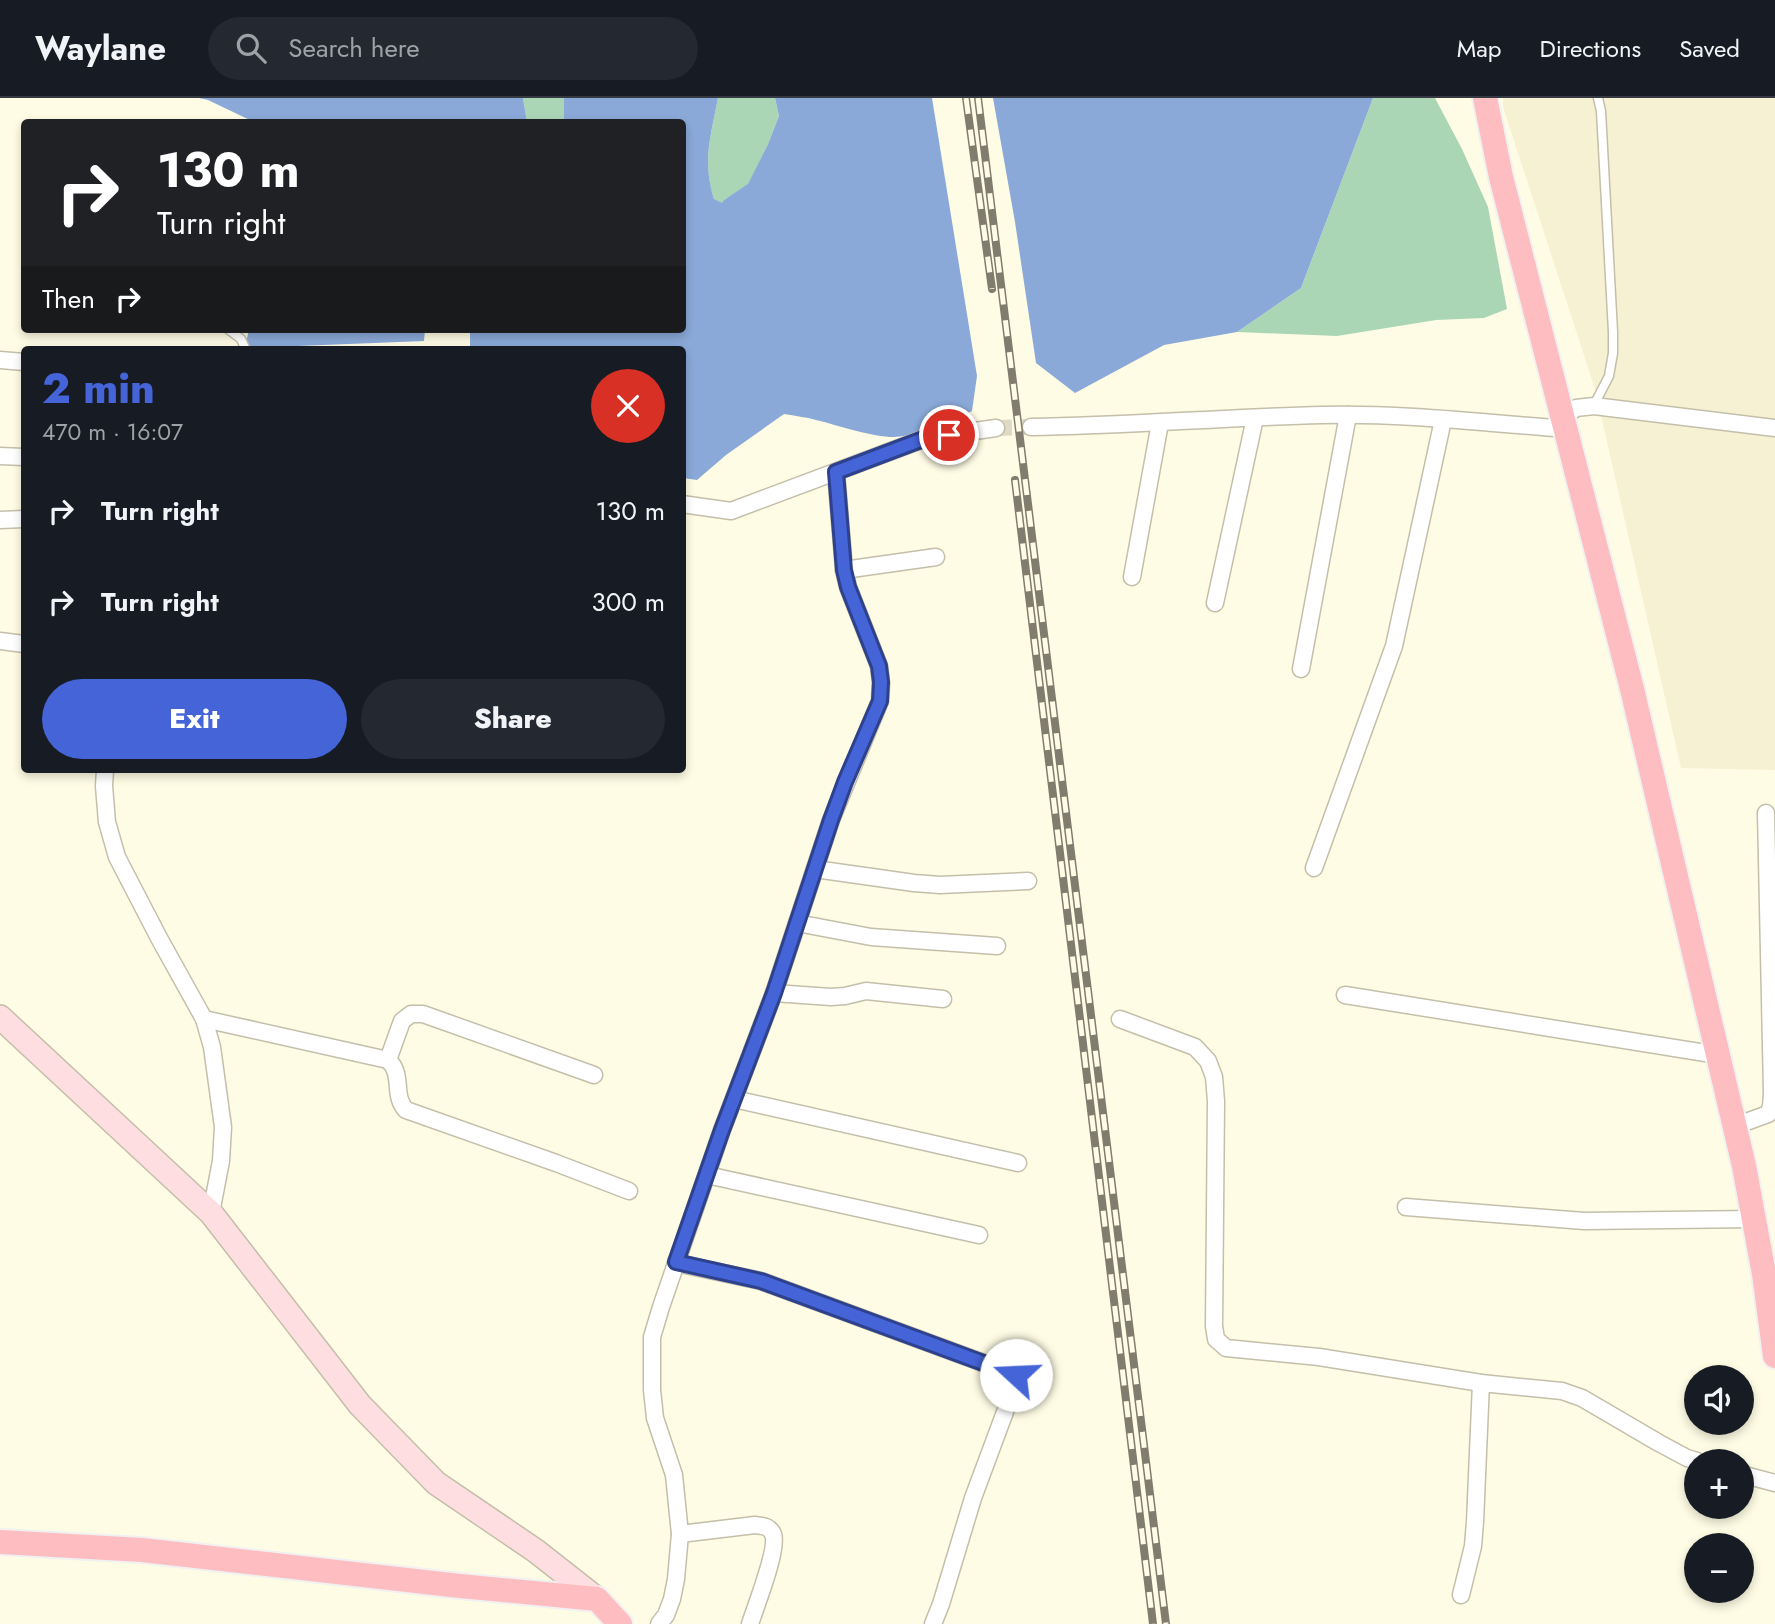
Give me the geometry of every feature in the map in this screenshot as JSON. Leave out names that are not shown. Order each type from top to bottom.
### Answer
[{"type":"main road","points":[[1485,98],[1501,177],[1632,690],[1735,1126],[1764,1274],[1775,1356]]},
{"type":"main road","points":[[0,1017],[211,1213],[360,1405],[436,1483],[536,1551],[597,1599],[620,1624]]},
{"type":"main road","points":[[0,1542],[142,1550],[597,1599]]},
{"type":"street","points":[[0,360],[21,362]]},
{"type":"street","points":[[1031,427],[1348,415],[1565,424],[1576,408],[1594,406],[1775,428]]},
{"type":"street","points":[[1300,668],[1348,415]]},
{"type":"street","points":[[1215,603],[1255,418]]},
{"type":"street","points":[[1314,868],[1394,646],[1443,420]]},
{"type":"street","points":[[1132,577],[1160,423]]},
{"type":"street","points":[[686,505],[731,511],[926,438],[996,428]]},
{"type":"street","points":[[0,456],[21,457]]},
{"type":"street","points":[[659,1624],[672,1600],[680,1534],[674,1475],[655,1418],[652,1337],[706,1175],[774,993],[824,840],[845,782],[880,701],[879,666],[844,570],[836,472]]},
{"type":"street","points":[[0,520],[21,519]]},
{"type":"street","points":[[844,570],[936,557]]},
{"type":"street","points":[[0,641],[21,644]]},
{"type":"street","points":[[105,773],[107,822],[117,858],[204,1019],[212,1047],[223,1127],[221,1161],[211,1213]]},
{"type":"street","points":[[1735,1126],[1771,1114],[1772,1107],[1766,813]]},
{"type":"street","points":[[815,869],[940,885],[1028,881]]},
{"type":"street","points":[[797,923],[871,937],[997,946]]},
{"type":"street","points":[[774,993],[831,997],[866,991],[943,999]]},
{"type":"street","points":[[1345,995],[1718,1055]]},
{"type":"street","points":[[388,1060],[402,1021],[411,1014],[423,1014],[594,1074]]},
{"type":"street","points":[[204,1019],[388,1060],[398,1074],[398,1097],[407,1110],[629,1191]]},
{"type":"street","points":[[1120,1019],[1195,1047],[1208,1061],[1214,1077],[1214,1326],[1216,1339],[1226,1348],[1320,1357],[1481,1383],[1562,1391],[1582,1398],[1684,1456]]},
{"type":"street","points":[[734,1100],[1018,1163]]},
{"type":"street","points":[[706,1175],[979,1235]]},
{"type":"street","points":[[1406,1207],[1584,1221],[1754,1219]]},
{"type":"street","points":[[676,1262],[761,1281],[1016,1375]]},
{"type":"street","points":[[1461,1595],[1473,1546],[1481,1383]]},
{"type":"street","points":[[933,1624],[973,1498],[1005,1412]]},
{"type":"street","points":[[1754,1477],[1775,1482]]},
{"type":"street","points":[[680,1534],[755,1525],[766,1526],[772,1532],[775,1540],[773,1553],[750,1624]]},
{"type":"lane","points":[[1594,406],[1609,376],[1614,332],[1601,111],[1598,98]]},
{"type":"shaded area","points":[[1503,98],[1775,98],[1775,770],[1681,768],[1595,389],[1503,107]]},
{"type":"green space","points":[[523,98],[564,98],[564,119],[526,119]]},
{"type":"green space","points":[[718,98],[775,98],[779,116],[748,185],[722,204],[714,199],[708,161]]},
{"type":"green space","points":[[1373,98],[1435,98],[1488,207],[1507,309],[1484,318],[1436,320],[1337,336],[1237,332],[1301,288]]},
{"type":"water","points":[[199,98],[523,98],[526,119],[248,119]]},
{"type":"water","points":[[564,98],[718,98],[708,160],[714,199],[722,203],[748,184],[779,116],[775,98],[932,98],[977,376],[972,411],[921,432],[900,437],[871,434],[784,414],[726,455],[697,480],[686,478],[686,346],[470,346],[470,333],[686,333],[686,119],[564,119]]},
{"type":"water","points":[[993,98],[1373,98],[1301,288],[1237,332],[1164,345],[1075,393],[1036,363]]},
{"type":"water","points":[[248,333],[425,333],[424,341],[245,346]]},
{"type":"tunnel","points":[[996,428],[1031,427]]},
{"type":"railway","points":[[966,98],[992,289]]},
{"type":"railway","points":[[978,98],[1166,1624]]},
{"type":"railway","points":[[1015,480],[1153,1624]]},
{"type":"route","points":[[949,435],[926,438],[836,472],[844,570],[879,666],[880,701],[831,820],[774,993],[676,1262],[761,1281],[1016,1375]]}]
